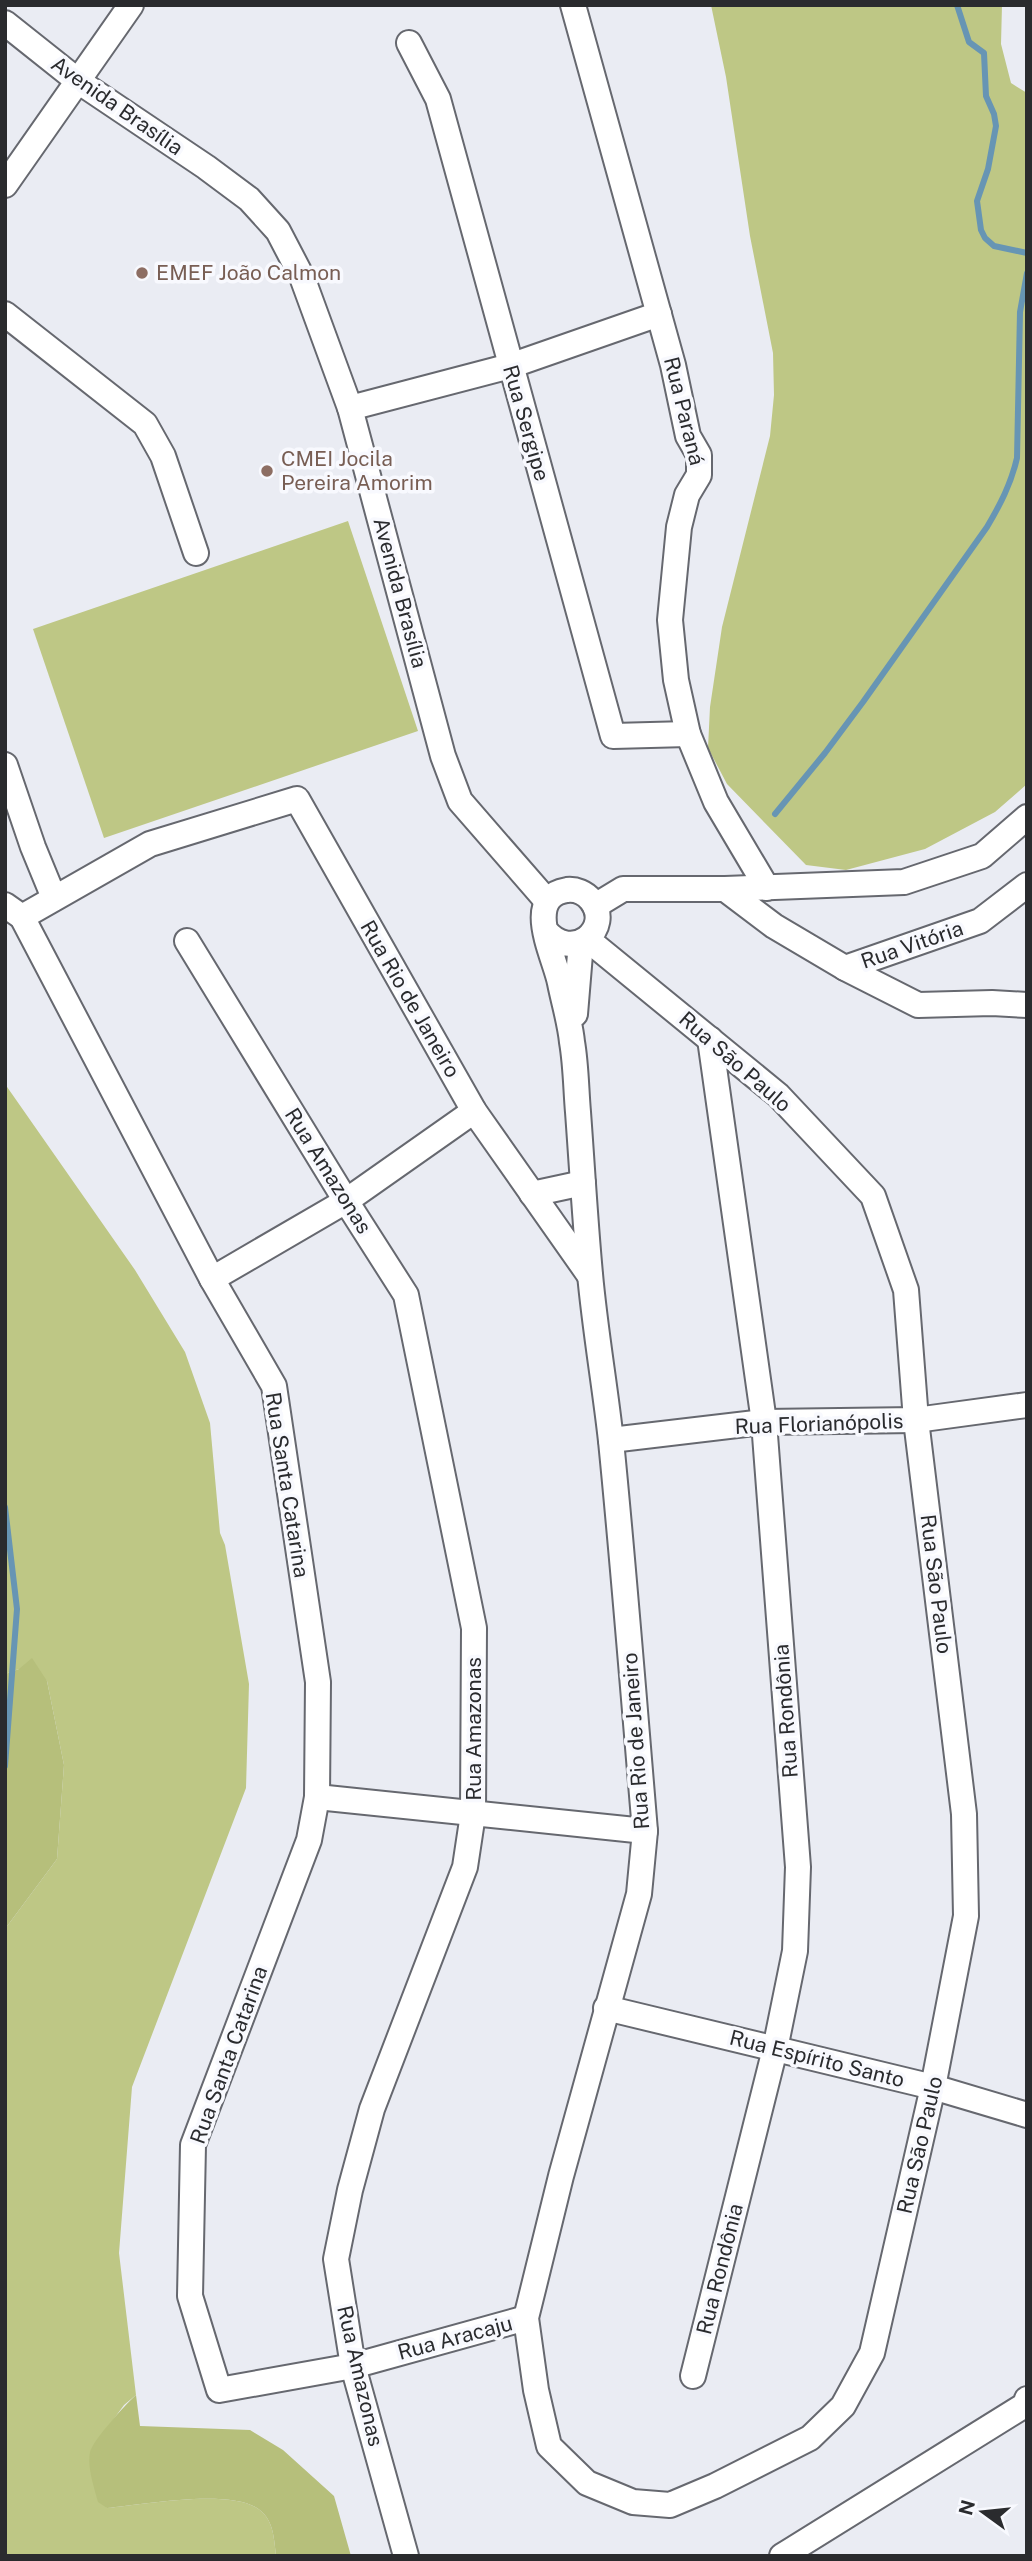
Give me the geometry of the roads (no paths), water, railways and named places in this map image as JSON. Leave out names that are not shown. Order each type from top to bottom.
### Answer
[{"type":"street","points":[[5,185],[131,5]]},
{"type":"street","name":"Rua Paraná","points":[[573,5],[659,314],[688,436],[699,455],[699,475],[688,495],[679,527],[670,620],[676,680],[688,734],[716,802],[767,888]]},
{"type":"street","name":"Avenida Brasília","points":[[5,23],[78,81],[249,199],[278,231],[302,277],[351,408],[443,756],[460,801],[547,901]]},
{"type":"street","name":"Rua Sergipe","points":[[409,43],[438,99],[613,736],[688,734]]},
{"type":"street","points":[[5,314],[145,424],[163,456],[196,553]]},
{"type":"street","points":[[351,408],[510,366],[659,314]]},
{"type":"street","points":[[5,765],[54,898]]},
{"type":"street","name":"Rua Santa Catarina","points":[[219,2390],[190,2296],[193,2146],[309,1840],[317,1797],[318,1682],[274,1386],[212,1279],[13,911],[54,898],[150,844],[297,799]]},
{"type":"street","name":"Rua Rio de Janeiro","points":[[297,799],[474,1111],[590,1276]]},
{"type":"street","points":[[595,906],[623,890],[725,890],[904,882],[982,856],[1027,817]]},
{"type":"street","name":"Rua Vitória","points":[[725,890],[774,926],[845,968],[980,921],[1027,886]]},
{"type":"street","points":[[563,890],[573,890],[590,898],[595,906],[596,924],[584,941],[571,945],[561,943],[545,930],[542,915],[547,901],[563,890]]},
{"type":"street","name":"Rua Rio de Janeiro","points":[[526,2318],[561,2176],[639,1894],[645,1831],[611,1440],[590,1276],[573,1042],[559,974],[545,930]]},
{"type":"street","name":"Rua Amazonas","points":[[187,941],[345,1201],[406,1295],[474,1628],[473,1814],[465,1867],[372,2109],[350,2190],[336,2259],[353,2366],[406,2556]]},
{"type":"street","name":"Rua Rio de Janeiro","points":[[573,1042],[584,941]]},
{"type":"street","name":"Rua São Paulo","points":[[526,2318],[536,2390],[549,2446],[587,2483],[633,2502],[670,2505],[715,2486],[810,2438],[843,2406],[872,2353],[933,2087],[966,1916],[965,1827],[916,1420],[906,1290],[873,1196],[778,1095],[584,941]]},
{"type":"street","points":[[845,968],[918,1005],[1027,1005]]},
{"type":"street","name":"Rua Rondônia","points":[[693,2376],[775,2049],[795,1951],[798,1867],[764,1422],[710,1039]]},
{"type":"street","points":[[212,1279],[345,1201],[474,1111]]},
{"type":"street","points":[[532,1194],[583,1183]]},
{"type":"street","name":"Rua Florianópolis","points":[[611,1440],[764,1422],[916,1420],[1027,1405]]},
{"type":"street","points":[[317,1797],[645,1831]]},
{"type":"street","name":"Rua Espírito Santo","points":[[606,2008],[933,2087],[1027,2115]]},
{"type":"street","name":"Rua Aracaju","points":[[219,2390],[353,2366],[526,2318]]},
{"type":"street","points":[[782,2556],[1026,2402]]},
{"type":"waterway","points":[[957,5],[969,42],[984,53],[986,96],[996,126],[988,169],[977,201],[981,230],[994,246],[1027,253]]},
{"type":"waterway","points":[[775,814],[863,702],[987,527],[1005,494],[1017,458],[1020,312],[1027,273]]},
{"type":"waterway","points":[[5,1507],[17,1609],[5,1766]]},
{"type":"place","name":"EMEF João Calmon","points":[[142,273]]},
{"type":"place","name":"CMEI Jocila Pereira Amorim","points":[[267,471]]}]
